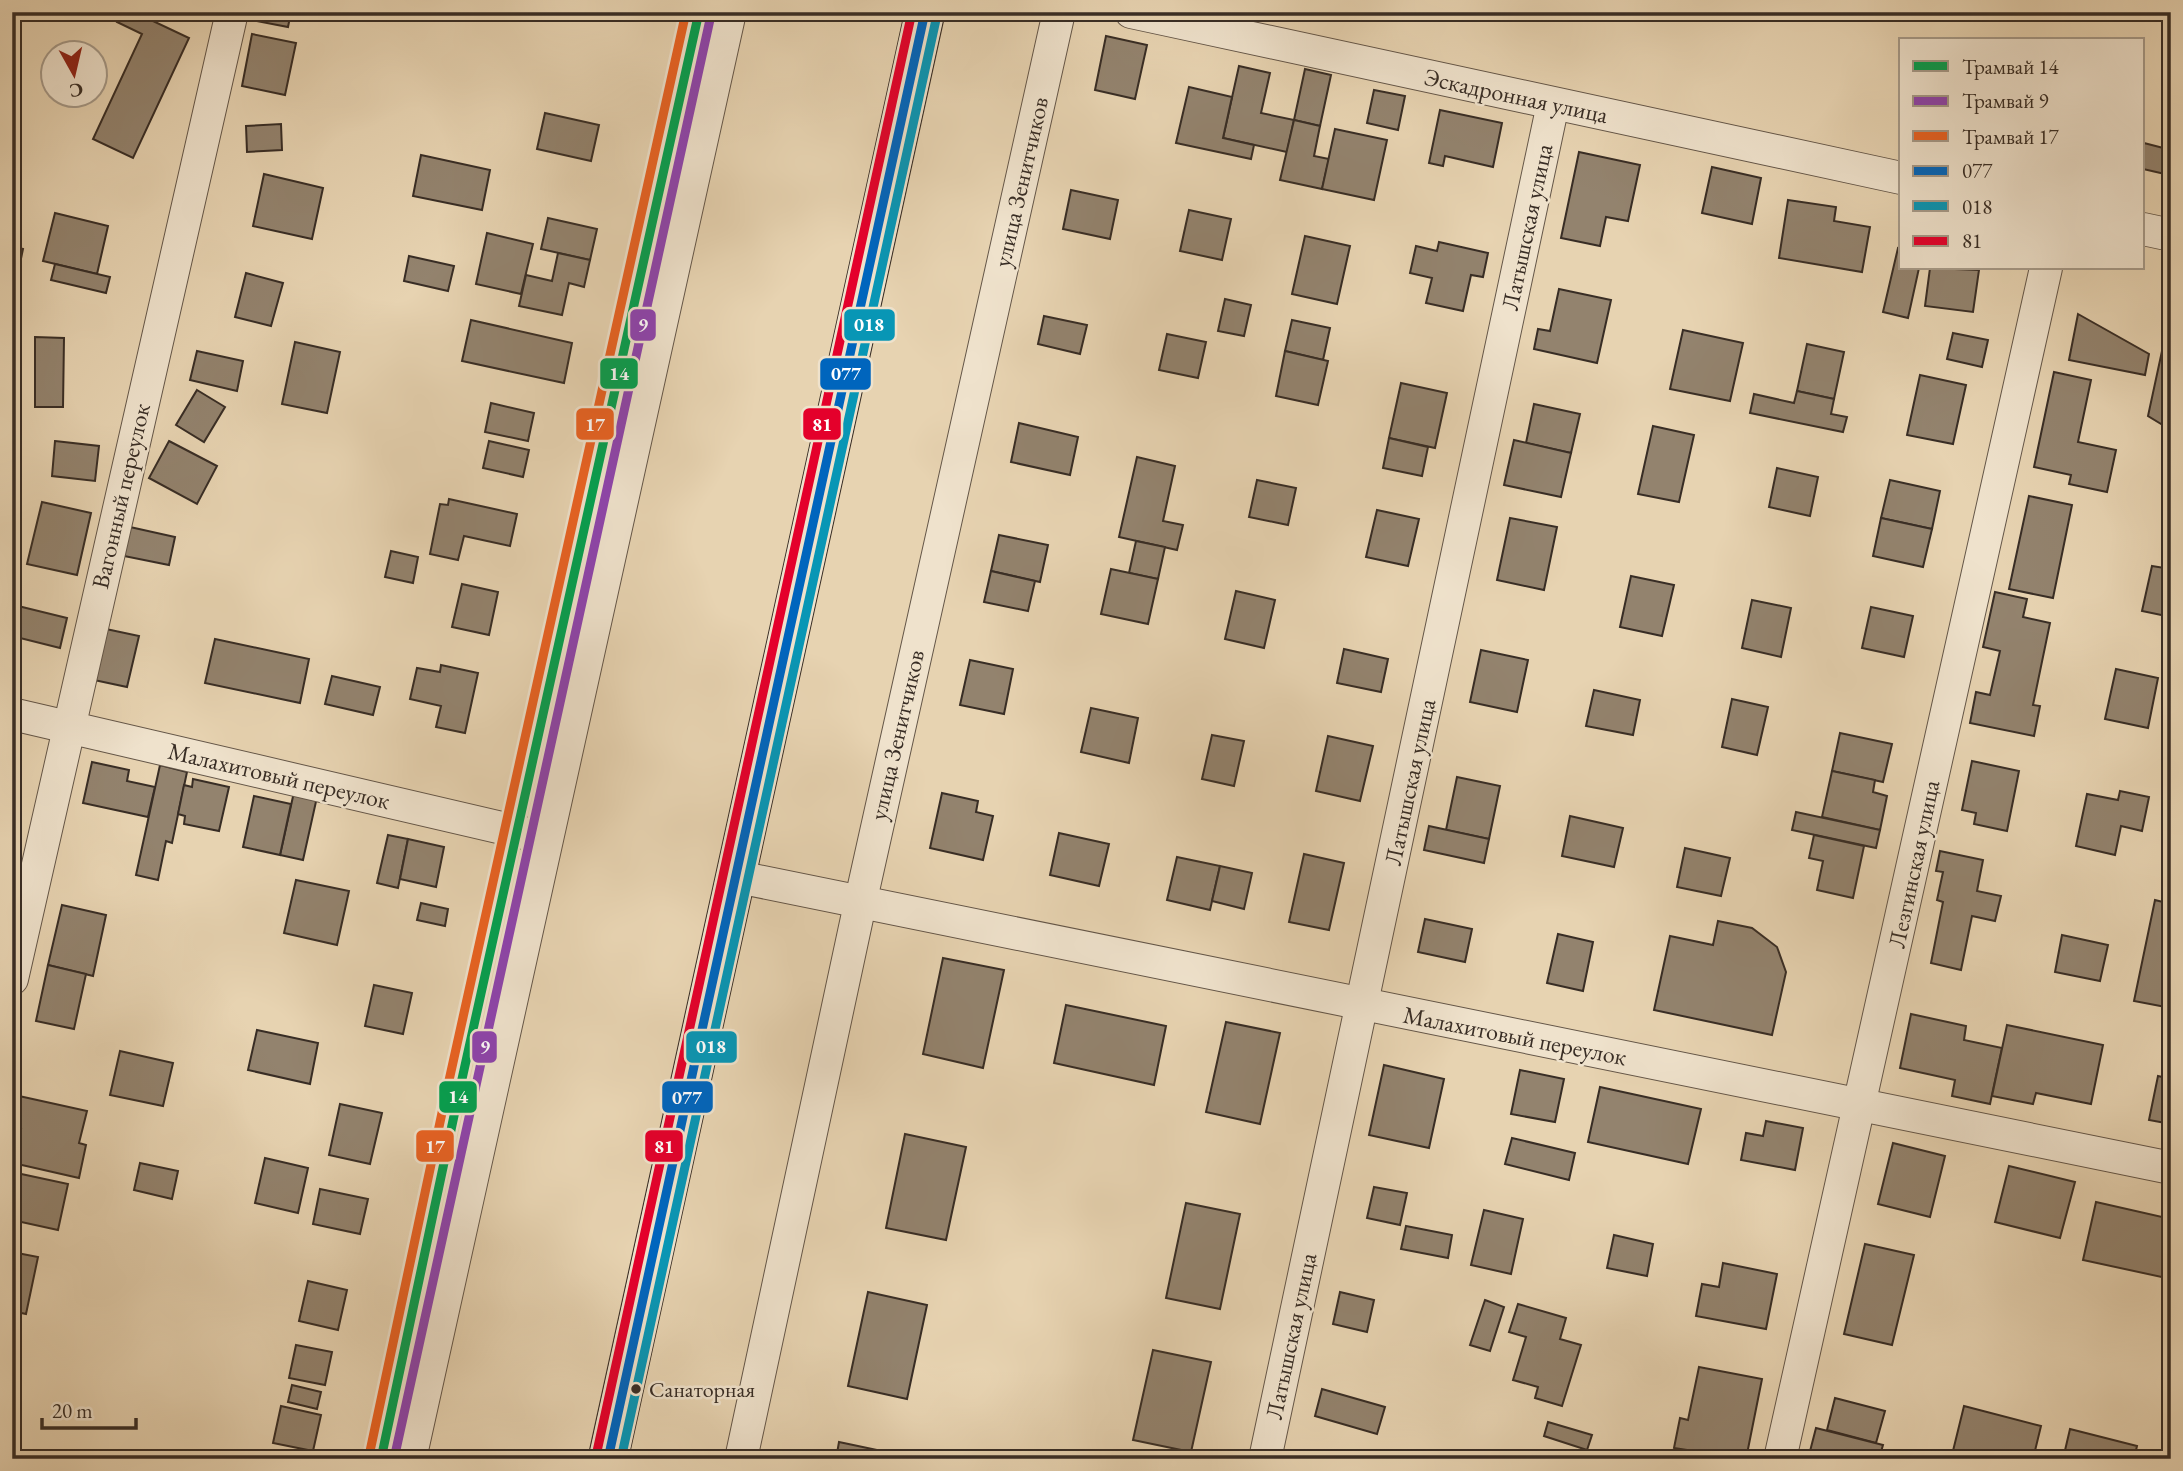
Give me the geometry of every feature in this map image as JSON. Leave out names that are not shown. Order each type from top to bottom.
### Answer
[{"type":"main road","points":[[608,1459],[738,877],[925,12]]},
{"type":"street","name":"Вагонный переулок","points":[[12,979],[232,12]]},
{"type":"street","points":[[410,1459],[545,838],[730,12]]},
{"type":"street","name":"улица Зенитчиков","points":[[741,1459],[860,904],[1059,12]]},
{"type":"street","name":"Эскадронная улица","points":[[1131,12],[1899,178]]},
{"type":"street","name":"Латышская улица","points":[[1265,1459],[1553,104]]},
{"type":"street","points":[[2144,229],[2171,235]]},
{"type":"street","name":"Лезгинская улица","points":[[1780,1459],[1861,1106],[2046,270]]},
{"type":"street","name":"Малахитовый переулок","points":[[12,714],[545,838]]},
{"type":"street","name":"Малахитовый переулок","points":[[738,877],[860,904],[2171,1168]]},
{"type":"building","points":[[122,12],[134,12],[189,38],[133,158],[93,139],[142,34],[117,22]]},
{"type":"building","points":[[253,12],[291,12],[288,27],[251,20]]},
{"type":"building","points":[[252,34],[296,43],[285,95],[242,86]]},
{"type":"building","points":[[1106,36],[1147,45],[1135,99],[1095,90]]},
{"type":"building","points":[[1239,66],[1270,73],[1261,113],[1294,120],[1287,152],[1223,138]]},
{"type":"building","points":[[1305,69],[1331,75],[1320,126],[1294,120]]},
{"type":"building","points":[[1189,87],[1232,97],[1223,138],[1254,145],[1251,159],[1176,143]]},
{"type":"building","points":[[1374,90],[1405,96],[1398,130],[1367,123]]},
{"type":"building","points":[[1440,110],[1502,123],[1493,167],[1445,156],[1443,166],[1429,163]]},
{"type":"building","points":[[545,113],[599,125],[591,161],[537,149]]},
{"type":"building","points":[[1294,120],[1320,126],[1314,156],[1329,159],[1322,189],[1280,180]]},
{"type":"building","points":[[281,124],[282,150],[247,152],[246,126]]},
{"type":"building","points":[[1335,129],[1387,140],[1374,200],[1322,189]]},
{"type":"building","points":[[2144,143],[2171,150],[2165,174],[2144,169]]},
{"type":"building","points":[[1579,152],[1640,165],[1628,221],[1606,217],[1600,246],[1561,238]]},
{"type":"building","points":[[421,155],[490,170],[482,210],[413,196]]},
{"type":"building","points":[[1712,167],[1761,178],[1752,224],[1702,213]]},
{"type":"building","points":[[264,174],[323,188],[312,239],[253,226]]},
{"type":"building","points":[[1071,190],[1118,200],[1110,239],[1063,229]]},
{"type":"building","points":[[1788,200],[1836,207],[1834,221],[1870,227],[1862,272],[1779,258]]},
{"type":"building","points":[[1189,210],[1231,219],[1222,260],[1180,251]]},
{"type":"building","points":[[55,213],[108,226],[97,274],[43,261]]},
{"type":"building","points":[[548,218],[597,229],[590,260],[541,249]]},
{"type":"building","points":[[487,233],[533,244],[521,294],[476,284]]},
{"type":"building","points":[[1305,236],[1350,246],[1337,304],[1292,294]]},
{"type":"building","points":[[1439,242],[1488,253],[1483,277],[1471,275],[1463,311],[1426,303],[1432,278],[1410,273],[1416,246],[1437,251]]},
{"type":"building","points":[[12,246],[23,249],[18,273],[12,272]]},
{"type":"building","points":[[1898,248],[1899,270],[1919,270],[1908,318],[1883,312]]},
{"type":"building","points":[[558,253],[590,260],[584,287],[569,283],[562,315],[519,306],[526,275],[552,281]]},
{"type":"building","points":[[409,256],[454,266],[448,291],[404,281]]},
{"type":"building","points":[[55,264],[110,277],[106,293],[51,280]]},
{"type":"building","points":[[1930,270],[1979,270],[1973,312],[1925,306]]},
{"type":"building","points":[[246,273],[283,283],[271,326],[235,317]]},
{"type":"building","points":[[1559,289],[1611,300],[1597,363],[1534,349],[1538,329],[1550,331]]},
{"type":"building","points":[[1225,299],[1251,305],[1244,336],[1218,331]]},
{"type":"building","points":[[2078,314],[2149,354],[2145,375],[2069,360]]},
{"type":"building","points":[[1044,316],[1087,325],[1080,354],[1038,344]]},
{"type":"building","points":[[471,320],[572,343],[564,383],[462,361]]},
{"type":"building","points":[[1292,320],[1330,328],[1323,360],[1285,351]]},
{"type":"building","points":[[1683,330],[1743,343],[1730,401],[1670,389]]},
{"type":"building","points":[[1953,333],[1988,340],[1982,367],[1947,359]]},
{"type":"building","points":[[1167,334],[1206,342],[1198,378],[1159,370]]},
{"type":"building","points":[[35,337],[64,338],[63,407],[35,407]]},
{"type":"building","points":[[295,342],[340,352],[327,413],[282,404]]},
{"type":"building","points":[[1807,344],[1844,352],[1834,399],[1797,391]]},
{"type":"building","points":[[197,351],[243,361],[237,391],[190,380]]},
{"type":"building","points":[[1285,351],[1328,361],[1318,405],[1276,396]]},
{"type":"building","points":[[2162,351],[2171,356],[2171,430],[2148,416]]},
{"type":"building","points":[[2054,372],[2091,380],[2078,442],[2116,450],[2107,492],[2069,484],[2071,475],[2034,467]]},
{"type":"building","points":[[1920,375],[1966,385],[1953,444],[1907,435]]},
{"type":"building","points":[[1401,383],[1447,393],[1435,448],[1389,438]]},
{"type":"building","points":[[197,390],[225,407],[204,442],[176,425]]},
{"type":"building","points":[[1797,391],[1834,399],[1831,414],[1847,417],[1843,432],[1750,413],[1754,394],[1794,403]]},
{"type":"building","points":[[491,403],[534,413],[528,441],[485,432]]},
{"type":"building","points":[[1534,404],[1580,414],[1571,453],[1526,443]]},
{"type":"building","points":[[1019,423],[1078,437],[1070,475],[1011,462]]},
{"type":"building","points":[[1653,426],[1694,435],[1679,502],[1638,494]]},
{"type":"building","points":[[1389,438],[1428,447],[1422,476],[1383,468]]},
{"type":"building","points":[[1514,440],[1571,453],[1561,497],[1504,485]]},
{"type":"building","points":[[55,441],[99,446],[95,481],[52,476]]},
{"type":"building","points":[[169,441],[217,466],[197,504],[149,478]]},
{"type":"building","points":[[489,441],[529,450],[523,477],[483,468]]},
{"type":"building","points":[[1137,457],[1175,466],[1163,521],[1183,525],[1177,550],[1119,537]]},
{"type":"building","points":[[1777,468],[1818,477],[1810,516],[1769,507]]},
{"type":"building","points":[[1257,480],[1296,488],[1288,525],[1249,517]]},
{"type":"building","points":[[1890,480],[1940,491],[1932,529],[1881,518]]},
{"type":"building","points":[[2029,496],[2072,505],[2053,598],[2009,589]]},
{"type":"building","points":[[449,499],[517,514],[510,546],[464,536],[458,560],[430,554],[440,504],[448,505]]},
{"type":"building","points":[[42,502],[91,513],[77,575],[27,564]]},
{"type":"building","points":[[1377,510],[1419,519],[1408,566],[1366,557]]},
{"type":"building","points":[[1510,518],[1557,527],[1544,590],[1497,580]]},
{"type":"building","points":[[1881,518],[1932,529],[1923,567],[1873,556]]},
{"type":"building","points":[[130,527],[175,537],[169,565],[124,556]]},
{"type":"building","points":[[999,535],[1048,545],[1040,582],[991,571]]},
{"type":"building","points":[[12,536],[20,537],[14,561],[12,561]]},
{"type":"building","points":[[1136,541],[1165,547],[1158,579],[1129,573]]},
{"type":"building","points":[[391,551],[418,557],[413,583],[385,577]]},
{"type":"building","points":[[2152,566],[2171,569],[2171,617],[2142,611]]},
{"type":"building","points":[[1111,569],[1158,579],[1148,624],[1101,614]]},
{"type":"building","points":[[991,571],[1035,581],[1028,611],[984,602]]},
{"type":"building","points":[[1631,576],[1674,585],[1662,636],[1620,627]]},
{"type":"building","points":[[462,584],[498,592],[489,635],[452,627]]},
{"type":"building","points":[[1236,591],[1275,600],[1264,648],[1225,639]]},
{"type":"building","points":[[1995,592],[2027,599],[2023,617],[2050,623],[2033,705],[2040,706],[2034,736],[1970,723],[1976,692],[1990,695],[2000,651],[1983,647]]},
{"type":"building","points":[[1752,600],[1791,608],[1781,657],[1742,648]]},
{"type":"building","points":[[14,605],[67,618],[60,648],[12,636]]},
{"type":"building","points":[[1871,607],[1913,616],[1904,657],[1862,648]]},
{"type":"building","points":[[106,629],[139,636],[127,687],[94,680]]},
{"type":"building","points":[[215,639],[309,659],[300,703],[205,683]]},
{"type":"building","points":[[1344,649],[1388,659],[1381,692],[1337,683]]},
{"type":"building","points":[[1481,650],[1528,660],[1517,712],[1470,702]]},
{"type":"building","points":[[970,660],[1013,669],[1004,714],[960,705]]},
{"type":"building","points":[[441,665],[478,673],[465,733],[436,727],[441,706],[410,699],[417,668],[440,672]]},
{"type":"building","points":[[2116,669],[2158,678],[2148,728],[2105,719]]},
{"type":"building","points":[[332,676],[380,687],[373,715],[325,704]]},
{"type":"building","points":[[1594,690],[1640,700],[1633,735],[1586,726]]},
{"type":"building","points":[[1732,699],[1768,707],[1757,755],[1722,747]]},
{"type":"building","points":[[1091,708],[1138,718],[1129,763],[1081,752]]},
{"type":"building","points":[[1840,733],[1892,744],[1883,782],[1832,771]]},
{"type":"building","points":[[1212,735],[1244,741],[1234,786],[1202,779]]},
{"type":"building","points":[[1328,736],[1373,746],[1360,801],[1316,791]]},
{"type":"building","points":[[1972,761],[2019,771],[2007,831],[1974,824],[1976,813],[1962,810]]},
{"type":"building","points":[[92,762],[129,770],[127,781],[155,787],[148,817],[83,803]]},
{"type":"building","points":[[160,765],[187,772],[172,843],[166,841],[158,880],[136,875]]},
{"type":"building","points":[[1832,771],[1875,780],[1873,792],[1887,796],[1880,830],[1822,817]]},
{"type":"building","points":[[1457,777],[1500,786],[1489,839],[1446,830]]},
{"type":"building","points":[[193,779],[229,787],[219,831],[184,824],[185,816],[178,814],[184,785],[192,787]]},
{"type":"building","points":[[2120,791],[2149,797],[2142,831],[2121,826],[2115,855],[2076,846],[2087,794],[2118,800]]},
{"type":"building","points":[[294,792],[317,797],[303,860],[280,855]]},
{"type":"building","points":[[942,793],[978,801],[976,812],[993,816],[983,860],[930,848]]},
{"type":"building","points":[[254,796],[291,804],[280,855],[243,847]]},
{"type":"building","points":[[1796,812],[1880,830],[1876,848],[1792,830]]},
{"type":"building","points":[[1570,816],[1623,828],[1614,867],[1562,856]]},
{"type":"building","points":[[1429,826],[1489,839],[1484,863],[1424,850]]},
{"type":"building","points":[[1059,833],[1109,844],[1099,886],[1050,875]]},
{"type":"building","points":[[388,835],[408,839],[398,888],[377,883]]},
{"type":"building","points":[[1814,835],[1864,846],[1853,898],[1817,890],[1823,861],[1809,858]]},
{"type":"building","points":[[408,839],[444,847],[436,887],[400,879]]},
{"type":"building","points":[[1685,848],[1730,858],[1721,896],[1677,887]]},
{"type":"building","points":[[1940,851],[1983,860],[1977,891],[2001,896],[1995,921],[1972,916],[1961,970],[1931,963],[1943,902],[1937,900],[1943,872],[1936,871]]},
{"type":"building","points":[[1304,854],[1344,863],[1329,930],[1289,922]]},
{"type":"building","points":[[1177,857],[1220,866],[1210,910],[1167,900]]},
{"type":"building","points":[[1220,866],[1252,873],[1244,909],[1212,901]]},
{"type":"building","points":[[296,880],[349,891],[337,945],[284,933]]},
{"type":"building","points":[[2155,900],[2171,904],[2171,1008],[2134,1001]]},
{"type":"building","points":[[421,903],[448,909],[445,926],[417,920]]},
{"type":"building","points":[[62,905],[106,915],[93,976],[48,965]]},
{"type":"building","points":[[1425,919],[1472,929],[1465,962],[1418,952]]},
{"type":"building","points":[[1718,921],[1752,928],[1777,947],[1786,972],[1772,1035],[1654,1010],[1670,936],[1713,945]]},
{"type":"building","points":[[1558,934],[1593,942],[1583,991],[1547,983]]},
{"type":"building","points":[[2062,935],[2108,945],[2100,981],[2055,972]]},
{"type":"building","points":[[943,958],[1004,970],[983,1068],[923,1054]]},
{"type":"building","points":[[48,965],[86,974],[74,1029],[36,1021]]},
{"type":"building","points":[[374,985],[412,993],[403,1034],[365,1026]]},
{"type":"building","points":[[1066,1005],[1166,1026],[1154,1085],[1054,1063]]},
{"type":"building","points":[[1911,1014],[1966,1026],[1964,1040],[2002,1048],[1990,1104],[1952,1096],[1955,1080],[1900,1068]]},
{"type":"building","points":[[1226,1022],[1280,1033],[1260,1124],[1206,1112]]},
{"type":"building","points":[[2007,1025],[2103,1045],[2091,1104],[2036,1093],[2033,1104],[1992,1096]]},
{"type":"building","points":[[257,1030],[318,1043],[310,1084],[248,1070]]},
{"type":"building","points":[[120,1051],[173,1063],[163,1106],[110,1095]]},
{"type":"building","points":[[1384,1065],[1444,1079],[1429,1148],[1369,1135]]},
{"type":"building","points":[[1520,1070],[1564,1079],[1555,1122],[1511,1114]]},
{"type":"building","points":[[2158,1076],[2171,1079],[2171,1124],[2149,1120]]},
{"type":"building","points":[[1600,1087],[1701,1109],[1688,1164],[1588,1142]]},
{"type":"building","points":[[19,1096],[87,1111],[79,1143],[86,1145],[79,1178],[13,1163],[21,1129],[12,1127]]},
{"type":"building","points":[[340,1104],[382,1113],[370,1164],[329,1155]]},
{"type":"building","points":[[1766,1121],[1803,1128],[1795,1170],[1741,1160],[1746,1133],[1763,1136]]},
{"type":"building","points":[[905,1134],[966,1147],[946,1240],[886,1228]]},
{"type":"building","points":[[1512,1138],[1575,1153],[1569,1180],[1505,1164]]},
{"type":"building","points":[[1893,1143],[1945,1156],[1930,1217],[1878,1204]]},
{"type":"building","points":[[265,1158],[308,1168],[298,1213],[255,1203]]},
{"type":"building","points":[[140,1163],[178,1171],[172,1199],[134,1190]]},
{"type":"building","points":[[2009,1166],[2075,1182],[2060,1238],[1995,1222]]},
{"type":"building","points":[[12,1172],[68,1184],[58,1230],[12,1220]]},
{"type":"building","points":[[1374,1187],[1407,1193],[1400,1225],[1367,1218]]},
{"type":"building","points":[[320,1189],[368,1199],[360,1234],[313,1224]]},
{"type":"building","points":[[2096,1202],[2171,1219],[2171,1279],[2083,1260]]},
{"type":"building","points":[[1186,1203],[1240,1214],[1220,1309],[1166,1298]]},
{"type":"building","points":[[1484,1210],[1523,1219],[1511,1274],[1471,1265]]},
{"type":"building","points":[[1406,1226],[1452,1235],[1448,1258],[1401,1249]]},
{"type":"building","points":[[1614,1235],[1653,1244],[1647,1276],[1607,1268]]},
{"type":"building","points":[[1865,1244],[1914,1255],[1892,1345],[1844,1334]]},
{"type":"building","points":[[12,1252],[38,1257],[26,1314],[12,1311]]},
{"type":"building","points":[[1723,1263],[1777,1274],[1766,1329],[1696,1316],[1702,1284],[1719,1287]]},
{"type":"building","points":[[308,1281],[347,1290],[338,1330],[299,1321]]},
{"type":"building","points":[[868,1292],[927,1305],[907,1399],[848,1386]]},
{"type":"building","points":[[1340,1292],[1374,1300],[1367,1332],[1333,1324]]},
{"type":"building","points":[[1485,1300],[1504,1307],[1490,1351],[1470,1345]]},
{"type":"building","points":[[1518,1304],[1566,1318],[1560,1339],[1581,1345],[1562,1406],[1535,1398],[1538,1387],[1513,1380],[1526,1337],[1509,1332]]},
{"type":"building","points":[[12,1324],[20,1326],[13,1361],[12,1361]]},
{"type":"building","points":[[296,1345],[332,1352],[325,1385],[289,1378]]},
{"type":"building","points":[[1153,1350],[1211,1362],[1191,1452],[1133,1440]]},
{"type":"building","points":[[1699,1367],[1762,1379],[1746,1459],[1674,1448],[1680,1418],[1688,1420]]},
{"type":"building","points":[[292,1385],[321,1392],[317,1409],[288,1402]]},
{"type":"building","points":[[1322,1389],[1385,1407],[1377,1434],[1315,1416]]},
{"type":"building","points":[[1835,1398],[1885,1411],[1876,1443],[1827,1430]]},
{"type":"building","points":[[281,1406],[321,1415],[313,1451],[273,1443]]},
{"type":"building","points":[[1964,1406],[2041,1426],[2033,1459],[1951,1459]]},
{"type":"building","points":[[1548,1422],[1592,1435],[1587,1450],[1544,1436]]},
{"type":"building","points":[[1816,1428],[1883,1445],[1879,1459],[1808,1459]]},
{"type":"building","points":[[2070,1429],[2137,1446],[2134,1459],[2063,1459]]},
{"type":"building","points":[[839,1442],[896,1454],[895,1459],[836,1459]]},
{"type":"building","points":[[264,1451],[298,1459],[262,1459]]},
{"type":"tram line","name":"17","points":[[369,1456],[446,1094],[686,12]]},
{"type":"tram line","name":"14","points":[[381,1459],[458,1097],[699,12]]},
{"type":"tram line","name":"9","points":[[394,1459],[711,15]]},
{"type":"transit line","name":"81","points":[[596,1456],[912,12]]},
{"type":"transit line","name":"077","points":[[608,1459],[925,12]]},
{"type":"transit line","name":"018","points":[[621,1459],[937,15]]},
{"type":"place","name":"Санаторная","points":[[636,1389]]}]
